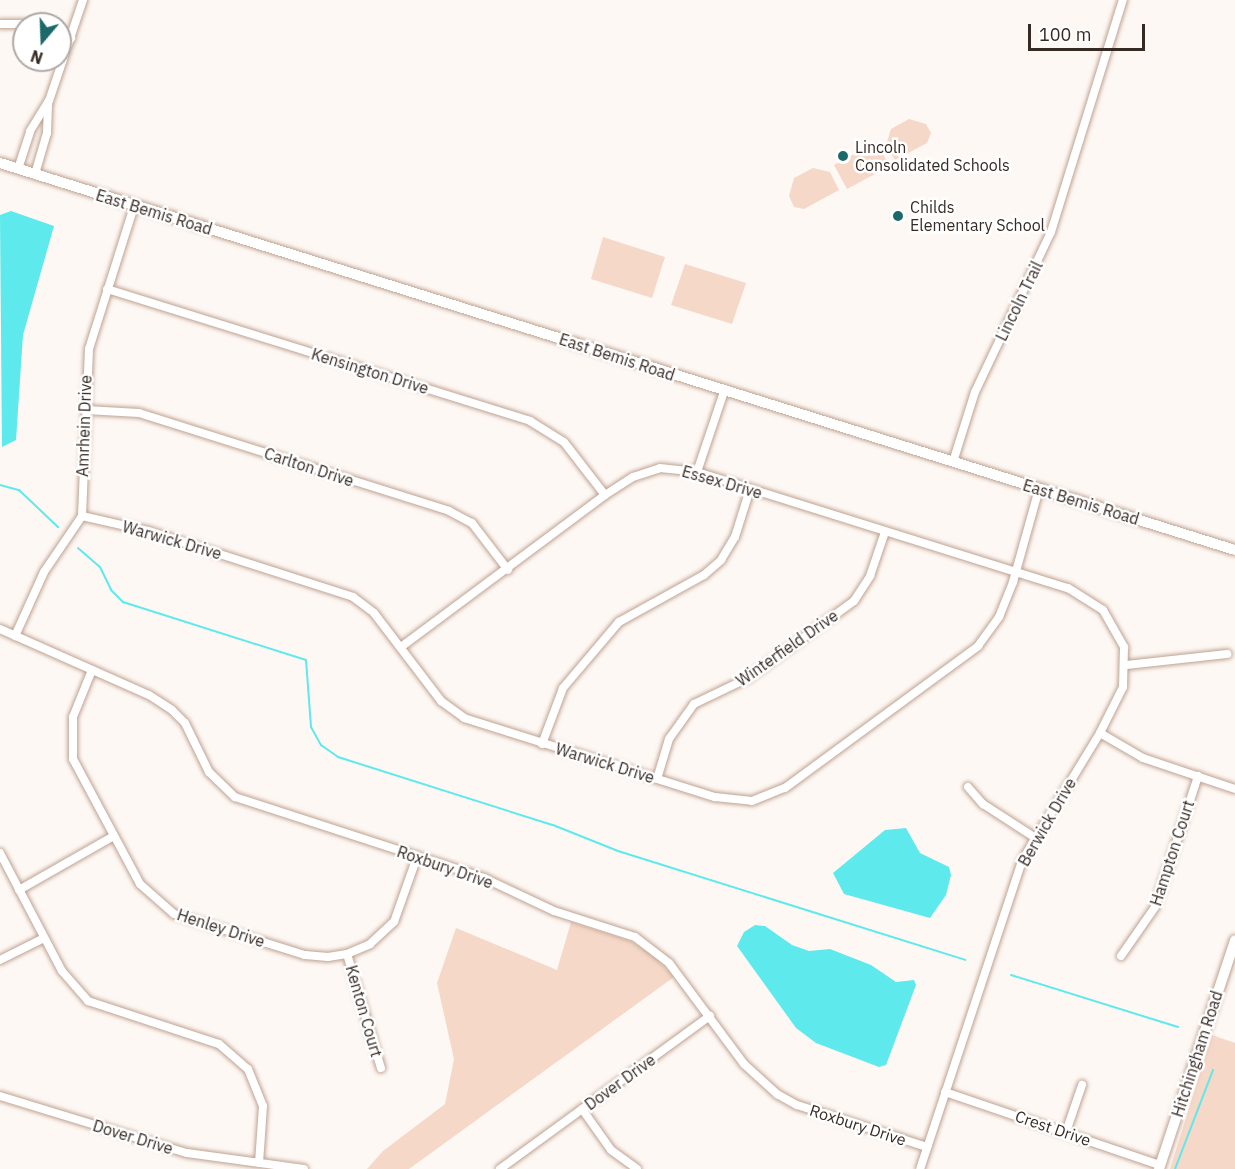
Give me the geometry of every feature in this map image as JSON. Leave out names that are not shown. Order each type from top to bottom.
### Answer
[{"type":"street","points":[[72,35],[83,0]]},
{"type":"street","name":"Lincoln Trail","points":[[953,462],[975,392],[1051,232],[1123,0]]},
{"type":"street","points":[[18,168],[30,131],[49,100],[59,72]]},
{"type":"street","points":[[35,174],[47,133],[49,100]]},
{"type":"street","name":"East Bemis Road","points":[[0,163],[724,392],[1235,550]]},
{"type":"street","name":"Amrhein Drive","points":[[82,516],[89,349],[134,206]]},
{"type":"street","name":"Kensington Drive","points":[[107,289],[530,421],[564,442],[605,495]]},
{"type":"street","points":[[696,472],[724,392]]},
{"type":"street","name":"Carlton Drive","points":[[86,410],[139,413],[449,511],[472,523],[508,570]]},
{"type":"street","name":"Essex Drive","points":[[401,646],[508,570],[605,495],[650,471],[679,468],[696,472],[1015,573]]},
{"type":"street","points":[[542,744],[563,688],[619,622],[704,575],[721,560],[735,537],[750,489]]},
{"type":"street","name":"Warwick Drive","points":[[82,516],[148,531],[344,593],[374,613],[452,711],[480,725],[734,801],[771,796],[978,646],[999,617],[1015,573],[1039,489]]},
{"type":"street","points":[[15,636],[44,572],[82,516]]},
{"type":"street","name":"Winterfield Drive","points":[[657,779],[669,739],[694,704],[748,678],[854,601],[870,576],[885,532]]},
{"type":"street","name":"Berwick Drive","points":[[920,1169],[1022,861],[1034,837],[1117,702],[1126,665],[1121,638],[1095,603],[1068,588],[1015,573]]},
{"type":"street","name":"Roxbury Drive","points":[[0,629],[92,670],[172,710],[185,723],[209,772],[235,797],[484,878],[554,912],[634,937],[669,963],[744,1064],[777,1094],[797,1105],[927,1147]]},
{"type":"street","points":[[1126,665],[1227,654]]},
{"type":"street","name":"Henley Drive","points":[[92,670],[72,717],[70,738],[73,759],[112,837],[140,884],[174,914],[305,955],[347,954],[370,944],[394,922],[417,857]]},
{"type":"street","points":[[1100,732],[1143,758],[1235,789]]},
{"type":"street","name":"Hampton Court","points":[[1121,956],[1155,907],[1198,776]]},
{"type":"street","points":[[968,787],[983,804],[1034,837]]},
{"type":"street","points":[[19,890],[112,837]]},
{"type":"street","points":[[0,854],[62,971],[88,1001],[219,1044],[248,1069],[263,1106],[259,1163]]},
{"type":"street","points":[[0,960],[44,938]]},
{"type":"street","name":"Hitchingham Road","points":[[1160,1167],[1235,940]]},
{"type":"street","name":"Kenton Court","points":[[347,954],[381,1068]]},
{"type":"street","name":"Dover Drive","points":[[500,1169],[710,1016]]},
{"type":"street","points":[[1066,1132],[1082,1085]]},
{"type":"street","name":"Crest Drive","points":[[945,1092],[1066,1132],[1160,1167]]},
{"type":"street","name":"Dover Drive","points":[[0,1096],[187,1154],[304,1169]]},
{"type":"street","points":[[582,1109],[611,1150],[637,1169]]},
{"type":"shaded area","points":[[909,119],[926,124],[931,133],[927,143],[895,160],[886,145],[891,129]]},
{"type":"shaded area","points":[[876,142],[890,166],[847,189],[834,165]]},
{"type":"shaded area","points":[[813,168],[830,172],[839,190],[804,209],[794,207],[789,196],[794,178]]},
{"type":"shaded area","points":[[603,237],[665,257],[652,298],[591,279]]},
{"type":"shaded area","points":[[685,264],[746,283],[732,324],[671,305]]},
{"type":"shaded area","points":[[571,922],[630,941],[652,954],[674,977],[409,1169],[367,1169],[383,1151],[445,1104],[454,1059],[437,983],[456,928],[557,970]]},
{"type":"shaded area","points":[[1212,1035],[1235,1043],[1235,1169],[1170,1169]]},
{"type":"water","points":[[11,211],[54,226],[23,335],[16,440],[2,447],[0,215]]},
{"type":"water","points":[[906,828],[920,853],[949,867],[951,875],[946,895],[930,918],[844,894],[833,873],[885,830]]},
{"type":"water","points":[[755,925],[765,926],[792,945],[809,951],[830,949],[871,965],[896,982],[914,980],[916,985],[886,1065],[879,1067],[816,1043],[796,1028],[737,946],[744,932]]},
{"type":"waterway","points":[[0,485],[19,490],[58,527]]},
{"type":"waterway","points":[[78,548],[100,567],[111,590],[123,602],[306,660],[311,727],[321,745],[338,757],[553,825],[618,851],[965,960]]},
{"type":"waterway","points":[[1011,975],[1178,1027]]},
{"type":"waterway","points":[[1175,1169],[1213,1070]]},
{"type":"place","name":"Lincoln Consolidated Schools","points":[[843,156]]},
{"type":"place","name":"Childs Elementary School","points":[[898,216]]}]
